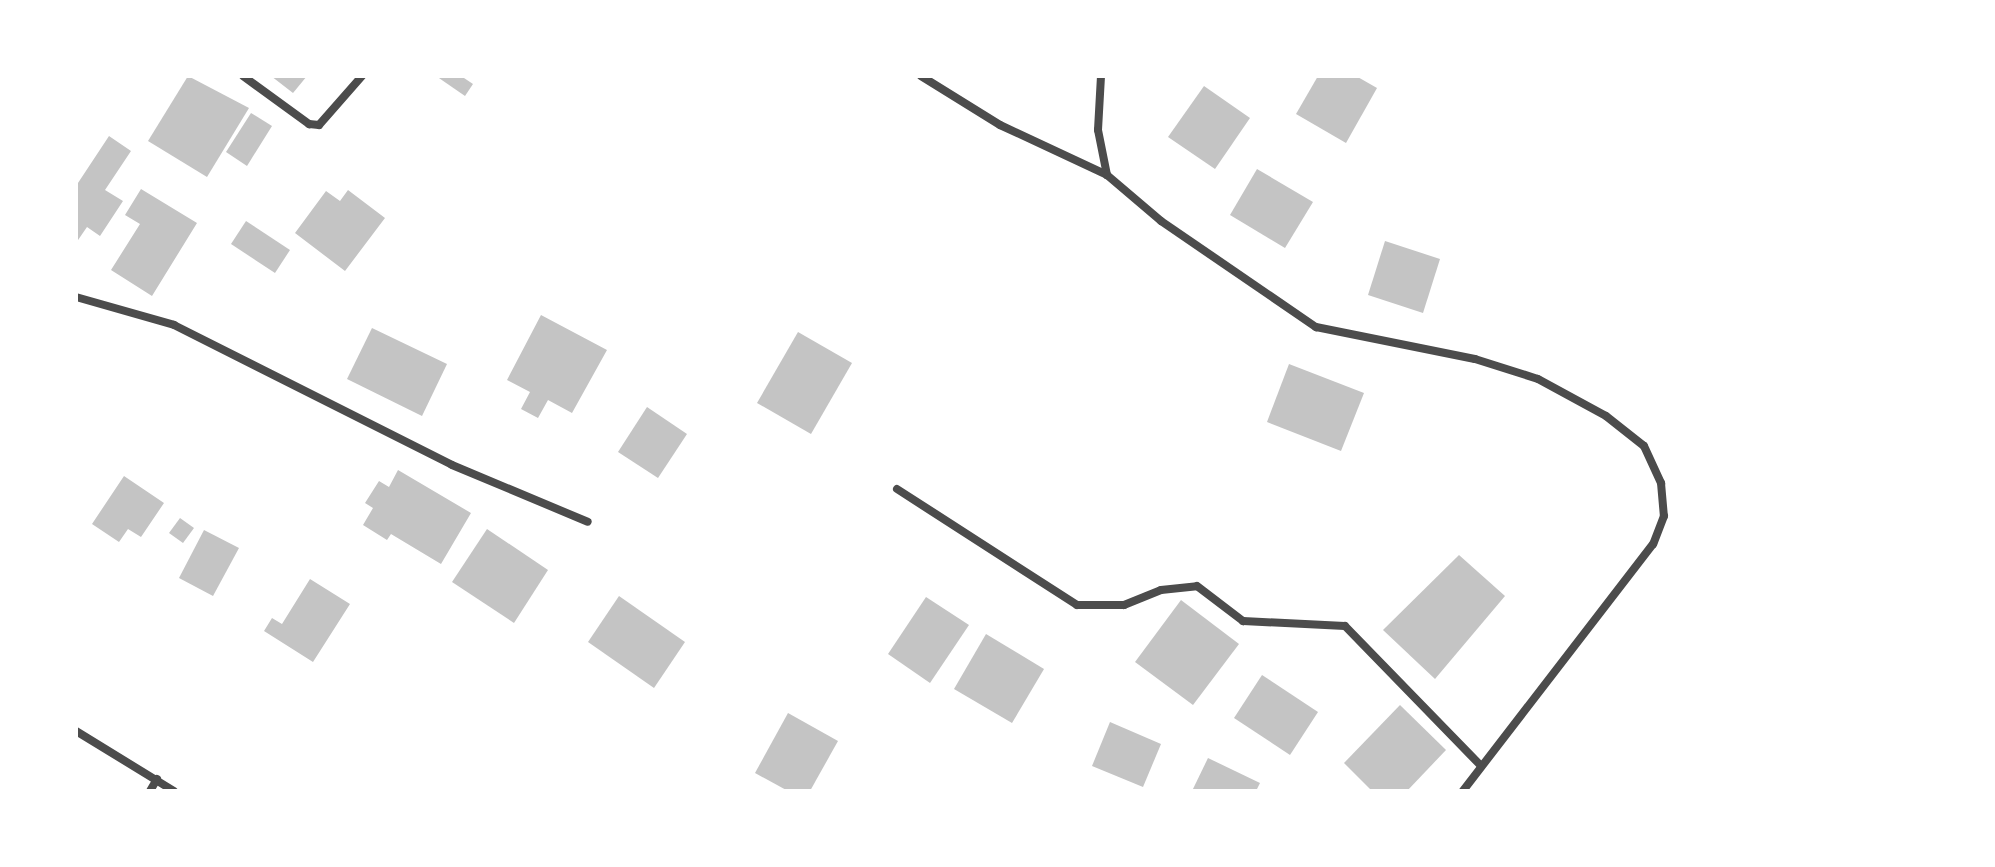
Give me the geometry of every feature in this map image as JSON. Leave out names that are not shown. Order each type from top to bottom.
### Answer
[{"type":"street","points":[[243,76],[309,124],[319,125],[362,76]]},
{"type":"street","points":[[921,76],[1000,125],[1107,175],[1161,221],[1316,327],[1475,359],[1538,379],[1606,416],[1644,446],[1661,483],[1664,516],[1653,544],[1463,791]]},
{"type":"street","points":[[1101,76],[1098,130],[1107,175]]},
{"type":"street","points":[[76,297],[174,325],[452,465],[588,522]]},
{"type":"street","points":[[897,489],[1077,605],[1124,605],[1161,590],[1197,586],[1243,621],[1345,626],[1481,766]]},
{"type":"street","points":[[76,731],[174,791]]},
{"type":"street","points":[[150,791],[157,779]]},
{"type":"building","points":[[188,76],[249,108],[207,177],[148,141]]},
{"type":"building","points":[[271,76],[307,76],[293,93]]},
{"type":"building","points":[[436,76],[461,76],[473,84],[465,96]]},
{"type":"building","points":[[1318,76],[1356,76],[1377,88],[1346,143],[1296,114]]},
{"type":"building","points":[[1204,86],[1250,118],[1215,169],[1168,137]]},
{"type":"building","points":[[251,113],[272,126],[247,166],[226,152]]},
{"type":"building","points":[[109,136],[131,151],[105,190],[123,201],[100,236],[87,227],[76,243],[76,186]]},
{"type":"building","points":[[1257,169],[1313,202],[1285,248],[1230,215]]},
{"type":"building","points":[[141,189],[197,223],[152,296],[111,270],[140,224],[125,215]]},
{"type":"building","points":[[348,190],[385,218],[345,271],[295,233],[326,191],[340,201]]},
{"type":"building","points":[[246,221],[290,250],[275,273],[231,244]]},
{"type":"building","points":[[1385,241],[1440,259],[1423,313],[1368,295]]},
{"type":"building","points":[[541,315],[607,350],[572,413],[548,400],[538,418],[521,409],[530,392],[507,380]]},
{"type":"building","points":[[372,328],[447,364],[422,416],[347,379]]},
{"type":"building","points":[[798,332],[852,363],[811,434],[757,403]]},
{"type":"building","points":[[1289,364],[1364,393],[1341,451],[1267,422]]},
{"type":"building","points":[[647,407],[687,434],[658,478],[618,452]]},
{"type":"building","points":[[398,470],[471,513],[441,564],[391,534],[387,540],[363,525],[373,508],[365,503],[379,481],[389,487]]},
{"type":"building","points":[[124,476],[164,503],[141,537],[128,529],[119,542],[92,524]]},
{"type":"building","points":[[180,518],[194,528],[183,543],[169,533]]},
{"type":"building","points":[[487,529],[548,570],[514,623],[452,582]]},
{"type":"building","points":[[204,530],[239,548],[213,596],[179,578]]},
{"type":"building","points":[[1459,555],[1505,596],[1435,679],[1383,630]]},
{"type":"building","points":[[310,579],[350,604],[313,662],[264,631],[272,618],[282,624]]},
{"type":"building","points":[[619,596],[685,642],[654,688],[588,642]]},
{"type":"building","points":[[926,597],[969,625],[930,683],[888,654]]},
{"type":"building","points":[[1181,600],[1239,644],[1193,705],[1135,662]]},
{"type":"building","points":[[986,634],[1044,669],[1012,723],[954,689]]},
{"type":"building","points":[[1262,675],[1318,712],[1290,755],[1234,718]]},
{"type":"building","points":[[1400,705],[1446,750],[1407,791],[1372,791],[1344,763]]},
{"type":"building","points":[[788,713],[838,741],[810,791],[788,791],[755,773]]},
{"type":"building","points":[[1110,722],[1161,744],[1143,787],[1092,766]]},
{"type":"building","points":[[1208,758],[1260,783],[1256,791],[1192,791]]}]
